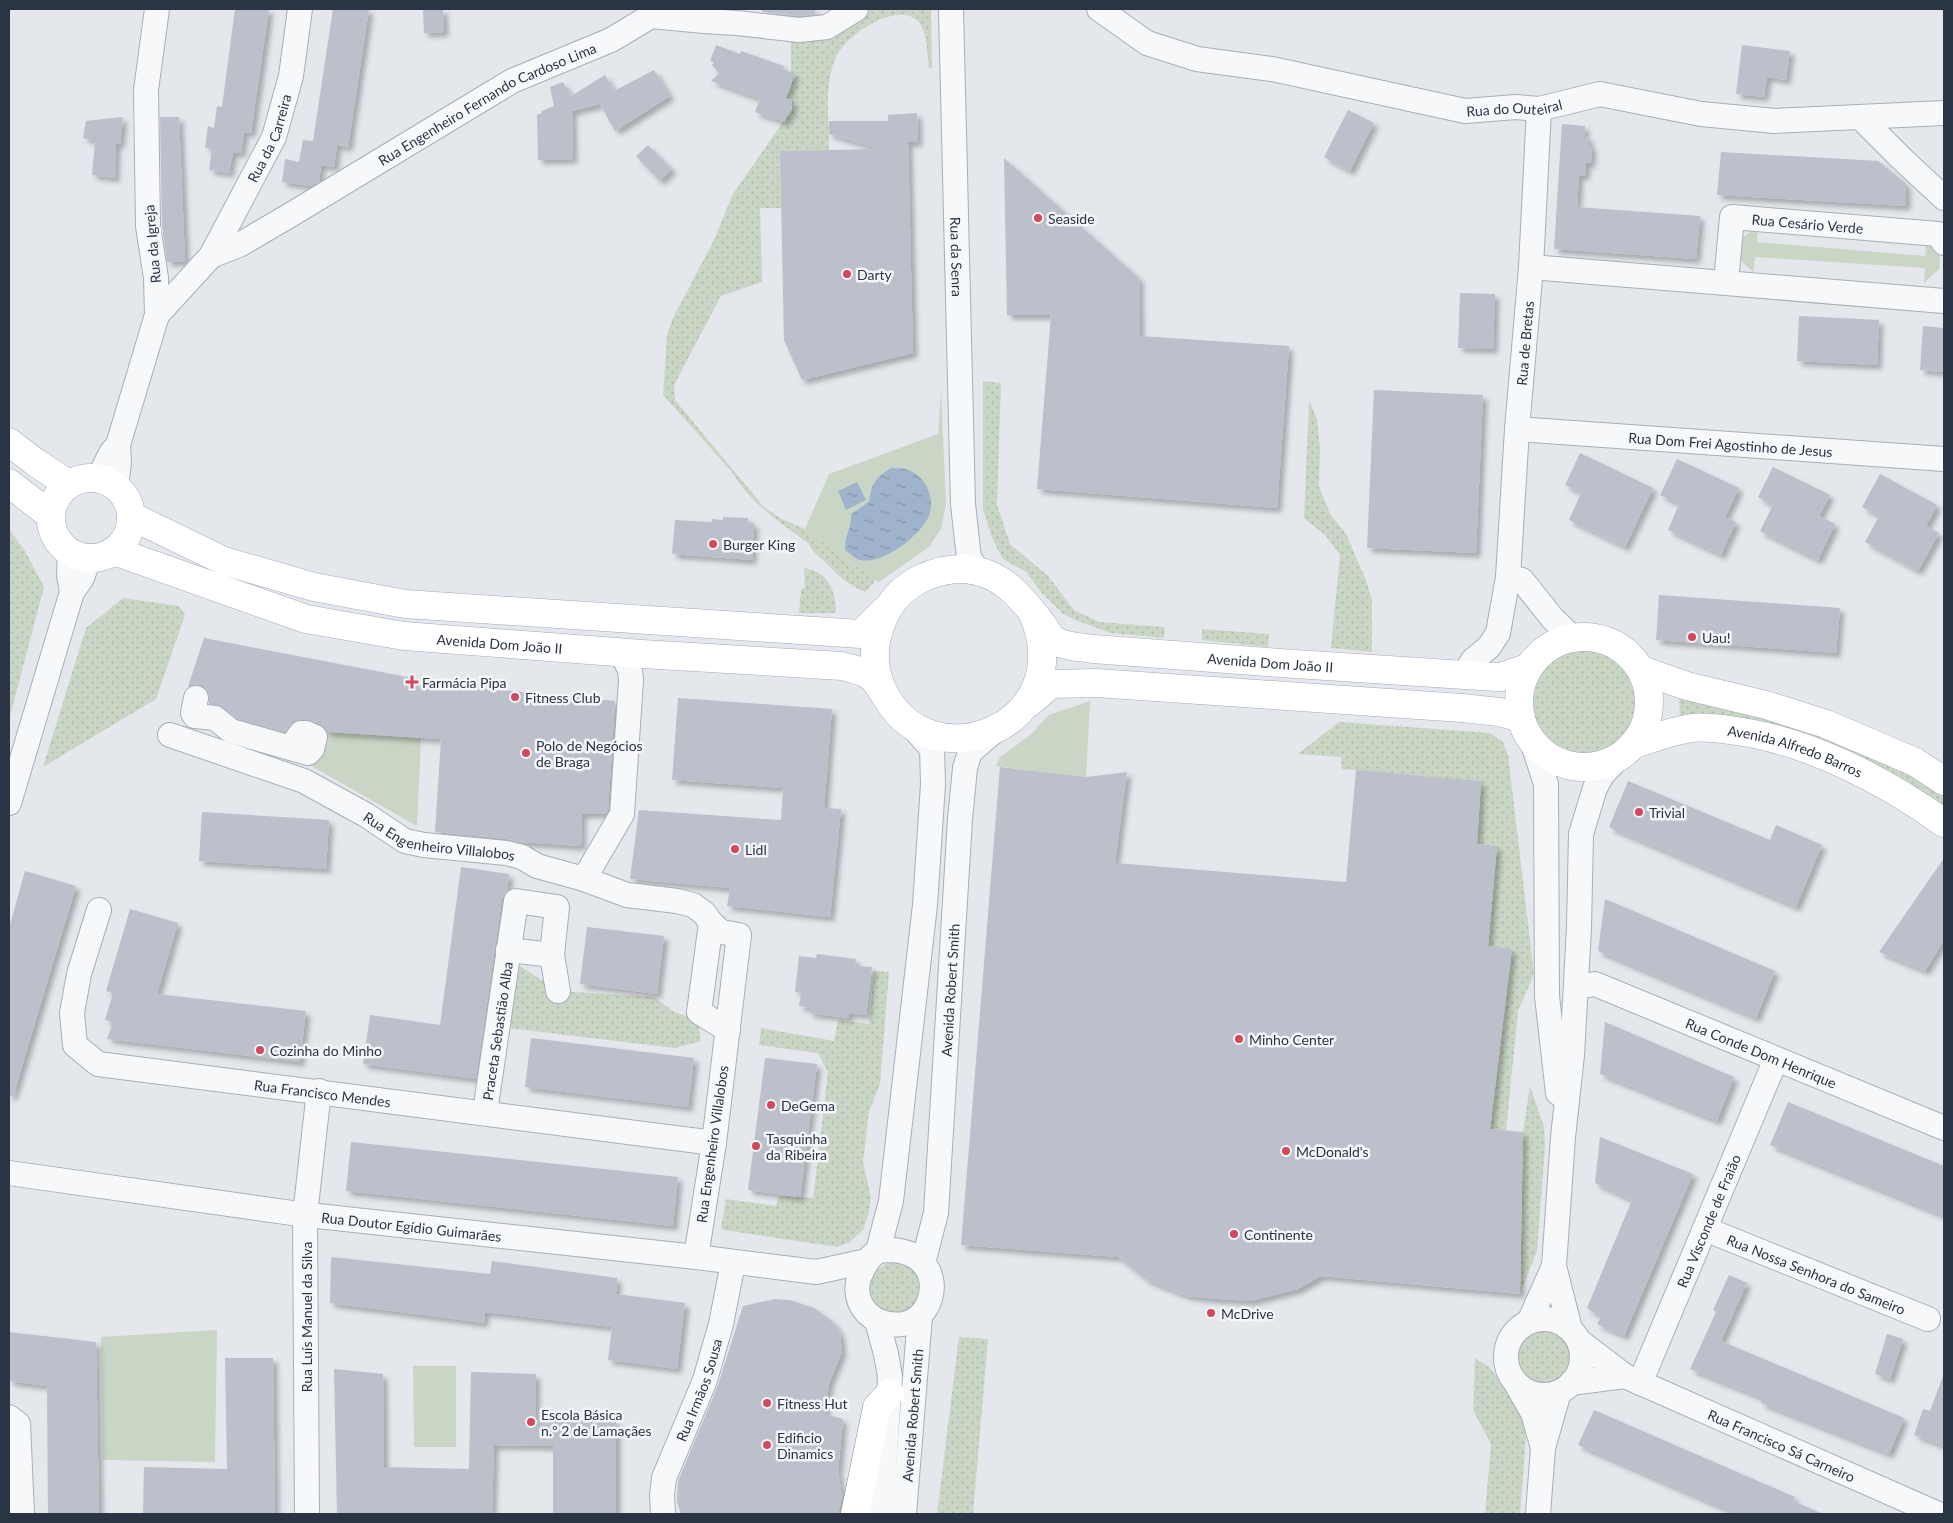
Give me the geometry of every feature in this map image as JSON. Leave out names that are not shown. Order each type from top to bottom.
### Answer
[{"type":"main road","points":[[9,442],[68,484]]},
{"type":"main road","points":[[81,479],[107,482],[128,503],[131,516],[127,534],[122,543],[91,554],[55,537],[50,515],[53,503],[59,492],[68,484],[81,479]]},
{"type":"main road","points":[[9,484],[50,515]]},
{"type":"main road","points":[[131,516],[224,561],[314,587],[405,604],[861,634],[905,589],[915,582],[946,570],[964,569],[979,572],[1010,586],[1032,612],[1039,627],[1043,660],[1040,678],[1024,707]]},
{"type":"main road","name":"Avenida Dom João II","points":[[91,554],[306,619],[404,636],[842,666],[875,678],[886,696]]},
{"type":"main road","points":[[891,604],[877,633],[875,653],[879,681],[886,696],[906,720],[922,730],[935,735],[953,738],[984,734],[998,728],[1012,719],[1051,684],[1096,683],[1462,708],[1499,712],[1521,718]]},
{"type":"main road","name":"Avenida Dom João II","points":[[1032,612],[1054,641],[1093,649],[1501,677],[1528,668]]},
{"type":"main road","points":[[1588,636],[1603,639],[1617,645],[1630,656],[1641,670],[1648,692],[1649,706],[1643,730],[1625,752],[1605,764],[1586,768],[1572,767],[1543,754],[1527,736],[1518,707],[1522,679],[1528,668],[1543,650],[1557,642],[1572,637],[1588,636]]},
{"type":"main road","points":[[1641,670],[1687,686],[1766,705],[1826,724],[1915,762],[1944,782]]},
{"type":"main road","name":"Avenida Alfredo Barros","points":[[1625,752],[1667,733],[1693,728],[1723,729],[1767,735],[1863,773],[1912,800],[1944,823]]},
{"type":"main road","points":[[855,1514],[878,1407],[890,1393]]},
{"type":"street","name":"Rua da Igreja","points":[[107,482],[119,462],[118,444],[148,350],[157,315],[156,278],[148,226],[146,90],[157,9]]},
{"type":"street","name":"Rua da Carreira","points":[[211,256],[274,137],[291,76],[300,9]]},
{"type":"street","name":"Rua Engenheiro Fernando Cardoso Lima","points":[[157,315],[211,256],[241,244],[512,81],[612,40],[651,12],[704,22],[745,16],[799,30],[827,27],[856,9]]},
{"type":"street","name":"Rua da Senra","points":[[951,9],[963,504],[970,558],[979,572]]},
{"type":"street","name":"Rua do Outeiral","points":[[1099,9],[1147,43],[1197,59],[1272,69],[1465,111],[1516,107],[1540,109],[1600,94],[1710,115],[1774,121],[1944,113]]},
{"type":"street","name":"Rua de Bretas","points":[[1464,675],[1473,660],[1489,647],[1498,633],[1508,577],[1517,429],[1531,267],[1540,109]]},
{"type":"street","points":[[1861,118],[1944,198]]},
{"type":"street","name":"Rua Cesário Verde","points":[[1726,282],[1732,217],[1938,234],[1944,243]]},
{"type":"street","points":[[1531,267],[1944,301]]},
{"type":"street","name":"Rua Dom Frei Agostinho de Jesus","points":[[1517,429],[1944,459]]},
{"type":"street","name":"Rua da Senra","points":[[915,582],[951,562],[955,556],[963,504]]},
{"type":"street","points":[[9,803],[72,592],[70,575],[91,554]]},
{"type":"street","points":[[1508,577],[1522,580],[1553,619],[1572,637]]},
{"type":"street","points":[[584,878],[622,814],[631,680],[631,653]]},
{"type":"street","points":[[196,698],[193,712],[195,716],[215,718],[231,731],[290,748]]},
{"type":"street","points":[[872,1256],[899,1250],[911,1254],[923,1263],[929,1272],[932,1292],[928,1305],[920,1316],[903,1324],[877,1321],[865,1312],[858,1299],[858,1280],[872,1256],[891,1201],[925,905],[933,784],[932,749],[906,720]]},
{"type":"street","name":"Avenida Robert Smith","points":[[923,1263],[936,1213],[958,848],[965,768],[970,752],[998,728]]},
{"type":"street","name":"Rua Engenheiro Villalobos","points":[[170,735],[304,781],[366,815],[405,841],[424,845],[506,853],[522,857],[537,866],[551,871],[584,878],[627,895],[677,901],[693,905],[704,913],[710,923],[699,1012],[728,1030],[714,1143],[696,1257]]},
{"type":"street","points":[[1533,744],[1546,784],[1547,996],[1563,1137]]},
{"type":"street","points":[[1529,1322],[1554,1266],[1563,1137],[1572,1055],[1581,834],[1595,788],[1602,775],[1625,752]]},
{"type":"street","name":"Praceta Sebastião Alba","points":[[485,1112],[516,901],[557,907],[552,955],[558,991]]},
{"type":"street","name":"Rua Francisco Mendes","points":[[98,910],[79,974],[72,1013],[75,1044],[98,1064],[485,1112],[714,1143]]},
{"type":"street","name":"Praceta Sebastião Alba","points":[[508,950],[552,955]]},
{"type":"street","name":"Rua Conde Dom Henrique","points":[[1576,987],[1595,984],[1944,1128]]},
{"type":"street","name":"Rua Visconde de Fraião","points":[[1633,1380],[1705,1229],[1776,1058]]},
{"type":"street","name":"Rua Luís Manuel da Silva","points":[[307,1514],[305,1215],[319,1091]]},
{"type":"street","name":"Rua Doutor Egídio Guimarães","points":[[9,1173],[305,1215],[696,1257],[816,1272],[872,1256]]},
{"type":"street","name":"Rua Nossa Senhora do Sameiro","points":[[1705,1229],[1928,1319]]},
{"type":"street","name":"Rua Irmãos Sousa","points":[[663,1514],[662,1495],[664,1478],[705,1380],[721,1324],[733,1263]]},
{"type":"street","points":[[1517,1384],[1526,1391],[1537,1395],[1549,1395],[1565,1387],[1578,1374],[1582,1363],[1582,1352],[1574,1335],[1554,1266]]},
{"type":"street","name":"Rua Doutor Egídio Guimarães","points":[[816,1272],[858,1299]]},
{"type":"street","name":"Avenida Robert Smith","points":[[904,1514],[920,1316]]},
{"type":"street","points":[[1543,1448],[1533,1414],[1509,1372],[1506,1362],[1506,1350],[1516,1331],[1529,1322],[1539,1319],[1550,1319],[1561,1323],[1574,1335]]},
{"type":"street","name":"Avenida Robert Smith","points":[[877,1321],[890,1377],[881,1514]]},
{"type":"street","name":"Rua Francisco Sá Carneiro","points":[[1574,1335],[1633,1380],[1938,1514]]},
{"type":"street","points":[[1565,1387],[1633,1380]]},
{"type":"street","points":[[1538,1514],[1543,1448],[1565,1387]]},
{"type":"street","points":[[9,1417],[18,1424],[22,1514]]},
{"type":"green space","points":[[871,9],[931,9],[932,68],[929,69],[924,31],[918,21],[908,16],[897,15],[884,18],[872,24],[859,31],[840,50],[835,59],[829,81],[829,150],[780,151],[781,208],[760,208],[762,282],[721,296],[674,385],[675,400],[763,506],[780,518],[805,529],[876,580],[865,592],[843,579],[814,552],[809,544],[757,503],[663,395],[667,335],[673,318],[714,240],[733,194],[792,109],[792,100],[786,98],[791,85],[791,40],[865,13]]},
{"type":"green space","points":[[1758,227],[1757,242],[1925,256],[1927,241],[1940,256],[1939,269],[1924,283],[1925,268],[1755,257],[1753,272],[1738,258],[1740,239]]},
{"type":"green space","points":[[983,381],[1001,383],[997,505],[1010,544],[1048,576],[1074,610],[1099,622],[1165,627],[1164,638],[1111,633],[1075,620],[1062,613],[1042,593],[1026,572],[1003,559],[993,540],[983,510]]},
{"type":"green space","points":[[941,391],[946,503],[941,529],[929,547],[879,582],[805,529],[829,474],[938,434]]},
{"type":"green space","points":[[1309,401],[1317,419],[1320,448],[1319,486],[1330,514],[1346,534],[1366,580],[1372,600],[1372,652],[1331,648],[1340,555],[1325,535],[1304,518]]},
{"type":"green space","points":[[9,529],[25,551],[44,587],[9,720]]},
{"type":"green space","points":[[804,568],[819,573],[829,583],[836,605],[836,613],[799,613],[801,590],[805,587]]},
{"type":"green space","points":[[123,598],[179,606],[185,615],[156,699],[43,767],[86,628]]},
{"type":"green space","points":[[1202,629],[1269,634],[1268,647],[1202,640]]},
{"type":"green space","points":[[1583,643],[1605,647],[1615,652],[1624,660],[1632,669],[1637,679],[1641,701],[1637,723],[1632,733],[1624,742],[1615,750],[1605,755],[1583,759],[1561,755],[1551,750],[1542,742],[1534,733],[1529,723],[1525,701],[1529,679],[1534,669],[1542,660],[1551,652],[1561,647]]},
{"type":"green space","points":[[1679,691],[1786,719],[1917,776],[1944,794],[1944,810],[1912,789],[1680,724]]},
{"type":"green space","points":[[1090,701],[1086,777],[996,766],[1000,757],[1029,736],[1049,715]]},
{"type":"green space","points":[[1339,722],[1490,733],[1503,742],[1508,755],[1534,974],[1518,1011],[1506,1131],[1490,1129],[1511,949],[1488,947],[1497,846],[1477,844],[1481,781],[1342,769],[1341,757],[1298,754]]},
{"type":"green space","points":[[323,731],[421,738],[417,826],[313,767]]},
{"type":"green space","points":[[517,964],[558,991],[654,997],[674,1012],[698,1020],[701,1041],[675,1048],[507,1028]]},
{"type":"green space","points":[[874,971],[889,972],[880,1084],[869,1111],[863,1162],[871,1198],[863,1230],[850,1242],[837,1247],[724,1230],[721,1228],[726,1199],[776,1206],[779,1196],[813,1198],[828,1072],[818,1053],[759,1045],[761,1028],[834,1041],[838,1020],[869,1024]]},
{"type":"green space","points":[[1530,1086],[1544,1127],[1545,1147],[1537,1251],[1520,1294],[1523,1132]]},
{"type":"green space","points":[[896,1262],[910,1266],[918,1274],[922,1288],[918,1302],[910,1310],[896,1314],[882,1310],[874,1302],[870,1288],[874,1274],[882,1266]]},
{"type":"green space","points":[[1541,1328],[1551,1328],[1566,1336],[1572,1345],[1574,1356],[1572,1367],[1566,1376],[1551,1384],[1541,1384],[1530,1379],[1523,1372],[1518,1361],[1518,1351],[1523,1340],[1530,1333]]},
{"type":"green space","points":[[217,1330],[215,1462],[103,1460],[101,1337]]},
{"type":"green space","points":[[959,1337],[988,1339],[973,1514],[937,1514]]},
{"type":"green space","points":[[1475,1358],[1490,1368],[1513,1399],[1525,1421],[1526,1437],[1520,1514],[1485,1514],[1491,1444],[1473,1410]]},
{"type":"green space","points":[[413,1366],[456,1366],[456,1447],[414,1447]]},
{"type":"water","points":[[891,468],[906,469],[919,476],[923,481],[930,494],[931,509],[929,516],[908,541],[888,555],[866,561],[857,559],[845,550],[851,514],[869,502],[871,490],[875,482]]},
{"type":"water","points":[[857,482],[866,500],[846,510],[838,491]]},
{"type":"building","points":[[235,9],[269,9],[251,133],[244,132],[241,153],[233,152],[229,173],[209,170],[212,149],[205,148],[208,126],[214,128],[217,106],[222,107]]},
{"type":"building","points":[[333,9],[369,9],[348,147],[337,145],[334,167],[321,165],[319,182],[311,186],[282,182],[285,159],[299,162],[303,140],[313,141]]},
{"type":"building","points":[[423,9],[443,9],[444,32],[424,33]]},
{"type":"building","points":[[762,9],[815,9],[815,14],[799,16],[762,12]]},
{"type":"building","points":[[716,45],[740,54],[741,51],[784,66],[783,69],[795,74],[786,98],[792,100],[792,109],[784,122],[755,112],[760,99],[711,81],[719,73],[712,65],[714,62],[710,61]]},
{"type":"building","points":[[1742,45],[1790,51],[1786,80],[1767,77],[1764,97],[1736,94]]},
{"type":"building","points":[[654,70],[670,96],[615,131],[600,104],[572,111],[573,159],[538,160],[537,114],[541,114],[542,111],[554,106],[550,87],[563,82],[571,96],[605,75],[614,91]]},
{"type":"building","points":[[1348,110],[1374,123],[1350,171],[1324,157]]},
{"type":"building","name":"Darty","points":[[917,113],[918,142],[908,142],[913,353],[802,380],[784,340],[780,151],[879,149],[829,134],[829,121],[888,121],[888,115]]},
{"type":"building","points":[[123,117],[120,144],[116,144],[115,178],[92,175],[95,141],[83,138],[86,121]]},
{"type":"building","points":[[160,117],[179,117],[185,261],[167,262],[162,225]]},
{"type":"building","points":[[1562,124],[1585,126],[1584,137],[1589,138],[1589,146],[1592,146],[1591,163],[1586,163],[1585,176],[1579,175],[1577,207],[1700,216],[1696,259],[1554,249]]},
{"type":"building","points":[[648,145],[672,169],[660,181],[636,156]]},
{"type":"building","points":[[1721,152],[1878,161],[1906,184],[1906,206],[1717,195]]},
{"type":"building","points":[[1004,158],[1139,278],[1140,336],[1289,346],[1277,508],[1037,489],[1051,315],[1007,315]]},
{"type":"building","points":[[1460,293],[1495,294],[1493,349],[1458,348]]},
{"type":"building","points":[[1799,316],[1879,320],[1877,365],[1797,361]]},
{"type":"building","points":[[1923,326],[1944,328],[1944,372],[1920,370]]},
{"type":"building","points":[[1374,390],[1483,395],[1476,553],[1367,548]]},
{"type":"building","points":[[1580,453],[1653,488],[1625,547],[1569,520],[1581,493],[1565,485]]},
{"type":"building","points":[[1677,459],[1739,488],[1725,517],[1736,522],[1721,555],[1668,530],[1679,504],[1660,495]]},
{"type":"building","points":[[1773,467],[1830,495],[1819,516],[1835,524],[1818,560],[1760,531],[1773,505],[1758,497]]},
{"type":"building","points":[[1880,474],[1937,505],[1926,526],[1939,533],[1918,571],[1865,542],[1879,516],[1862,507]]},
{"type":"building","name":"Burger King","points":[[723,517],[748,518],[748,522],[754,523],[752,560],[672,554],[675,520],[712,522],[712,519],[723,520]]},
{"type":"building","points":[[1659,595],[1840,608],[1836,653],[1656,640]]},
{"type":"building","name":"Polo de Negócios de Braga","points":[[204,638],[449,685],[615,701],[607,813],[582,814],[581,846],[520,842],[435,832],[441,739],[327,732],[321,724],[306,719],[294,721],[285,732],[237,719],[223,707],[209,704],[209,694],[205,687],[198,684],[188,687]]},
{"type":"building","points":[[678,698],[832,709],[824,808],[841,809],[830,917],[727,906],[730,888],[630,879],[639,810],[781,820],[783,788],[672,780]]},
{"type":"building","name":"Minho Center","points":[[1000,767],[1086,777],[1127,772],[1115,863],[1346,882],[1356,770],[1481,781],[1477,844],[1497,846],[1488,946],[1512,949],[1490,1129],[1523,1132],[1520,1294],[1321,1276],[1298,1289],[1251,1301],[1217,1299],[1187,1296],[1147,1280],[1118,1257],[961,1245]]},
{"type":"building","points":[[1628,781],[1770,840],[1776,825],[1822,845],[1796,907],[1609,827]]},
{"type":"building","points":[[202,812],[329,820],[326,869],[199,861]]},
{"type":"building","points":[[1944,858],[1944,940],[1925,971],[1879,952]]},
{"type":"building","points":[[461,867],[509,874],[507,891],[502,899],[476,1079],[363,1064],[370,1015],[440,1025]]},
{"type":"building","points":[[25,871],[76,886],[13,1096],[9,1096],[9,928]]},
{"type":"building","points":[[1605,899],[1775,971],[1756,1018],[1598,951]]},
{"type":"building","points":[[130,909],[178,923],[157,994],[306,1011],[300,1062],[107,1039],[113,1022],[105,1020],[113,993],[106,991]]},
{"type":"building","points":[[587,927],[664,936],[657,994],[580,984]]},
{"type":"building","points":[[817,954],[856,959],[855,966],[872,967],[866,1015],[849,1013],[849,1018],[809,1013],[810,1008],[799,1006],[801,993],[795,992],[799,956],[816,958]]},
{"type":"building","points":[[1605,1022],[1734,1077],[1717,1121],[1600,1074]]},
{"type":"building","points":[[531,1038],[694,1058],[688,1107],[525,1087]]},
{"type":"building","points":[[765,1058],[817,1064],[800,1197],[748,1190]]},
{"type":"building","points":[[1788,1102],[1944,1166],[1944,1216],[1770,1145]]},
{"type":"building","points":[[1600,1137],[1693,1174],[1624,1336],[1597,1324],[1601,1317],[1587,1308],[1632,1200],[1595,1183]]},
{"type":"building","points":[[351,1142],[678,1177],[673,1226],[346,1191]]},
{"type":"building","points":[[331,1257],[490,1274],[492,1261],[617,1278],[616,1294],[685,1303],[677,1369],[608,1360],[612,1327],[485,1312],[484,1323],[330,1303]]},
{"type":"building","points":[[1729,1275],[1747,1283],[1721,1341],[1904,1418],[1889,1454],[1761,1403],[1762,1398],[1690,1369],[1716,1312],[1713,1310]]},
{"type":"building","name":"Edificio Dinamics","points":[[775,1299],[790,1300],[814,1308],[833,1322],[840,1333],[842,1352],[829,1383],[825,1414],[843,1419],[838,1471],[842,1496],[838,1514],[681,1514],[677,1502],[678,1481],[718,1385],[743,1306]]},
{"type":"building","points":[[9,1332],[96,1342],[99,1514],[48,1514],[47,1386],[9,1381]]},
{"type":"building","points":[[1887,1334],[1903,1339],[1890,1379],[1875,1374]]},
{"type":"building","points":[[225,1358],[273,1358],[275,1514],[143,1514],[144,1467],[227,1469]]},
{"type":"building","points":[[334,1369],[383,1374],[384,1467],[469,1469],[471,1372],[536,1374],[535,1420],[616,1420],[616,1513],[553,1513],[553,1446],[494,1445],[492,1514],[337,1514]]},
{"type":"building","points":[[1943,1376],[1944,1446],[1914,1435],[1923,1409],[1930,1411]]},
{"type":"building","points":[[1594,1410],[1795,1497],[1793,1501],[1823,1514],[1737,1514],[1578,1445]]},
{"type":"place","name":"Seaside","points":[[1038,218]]},
{"type":"place","name":"Darty","points":[[847,274]]},
{"type":"place","name":"Burger King","points":[[713,544]]},
{"type":"place","name":"Uau!","points":[[1692,637]]},
{"type":"place","name":"Farmácia Pipa","points":[[412,682]]},
{"type":"place","name":"Fitness Club","points":[[515,697]]},
{"type":"place","name":"Polo de Negócios de Braga","points":[[526,753]]},
{"type":"place","name":"Trivial","points":[[1639,812]]},
{"type":"place","name":"Lidl","points":[[735,849]]},
{"type":"place","name":"Minho Center","points":[[1239,1039]]},
{"type":"place","name":"Cozinha do Minho","points":[[260,1050]]},
{"type":"place","name":"DeGema","points":[[771,1105]]},
{"type":"place","name":"Tasquinha da Ribeira","points":[[756,1146]]},
{"type":"place","name":"McDonald's","points":[[1286,1151]]},
{"type":"place","name":"Continente","points":[[1234,1234]]},
{"type":"place","name":"McDrive","points":[[1211,1313]]},
{"type":"place","name":"Fitness Hut","points":[[767,1403]]},
{"type":"place","name":"Escola Básica n.º 2 de Lamaçães","points":[[531,1422]]},
{"type":"place","name":"Edificio Dinamics","points":[[767,1445]]}]
